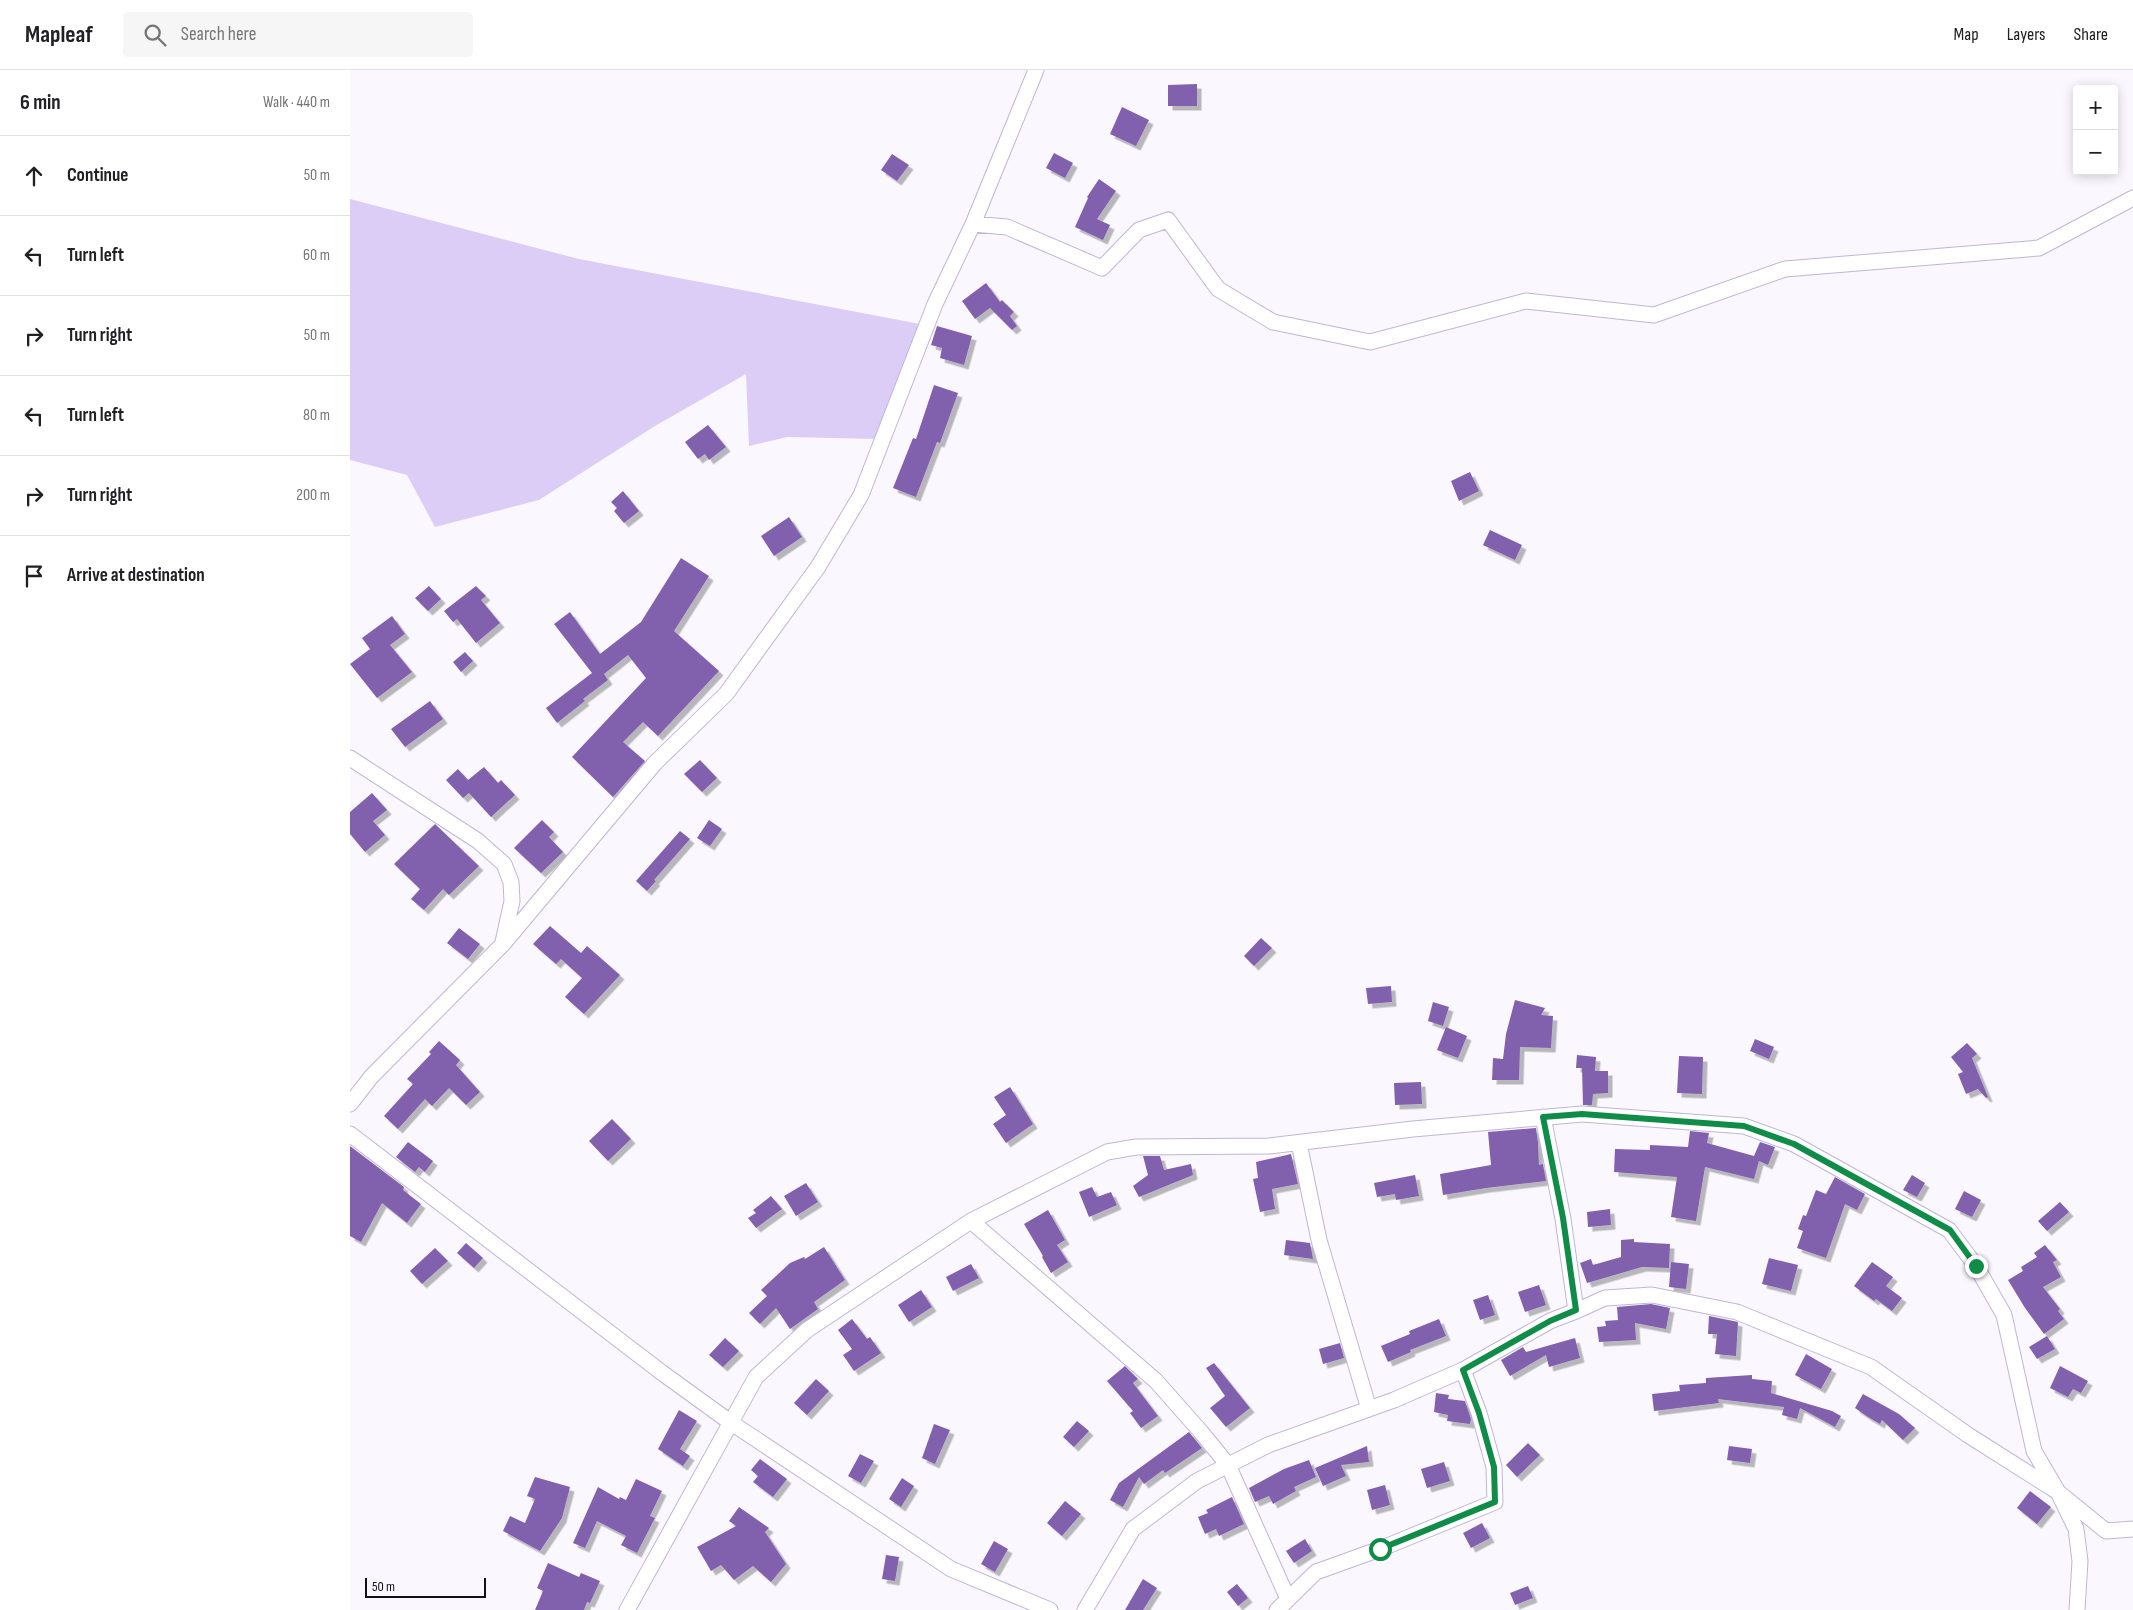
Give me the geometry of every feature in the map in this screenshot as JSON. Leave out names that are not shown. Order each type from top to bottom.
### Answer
[{"type":"street","points":[[350,1104],[371,1077],[503,944],[655,764],[726,694],[818,567],[861,495],[935,304],[973,224],[1036,70]]},
{"type":"street","points":[[973,224],[1007,227],[1102,268],[1139,230],[1168,220],[1218,289],[1274,322],[1370,342],[1526,301],[1654,315],[1785,269],[2039,248],[2133,198]]},
{"type":"street","points":[[350,758],[478,841],[504,864],[511,882],[512,901],[503,944]]},
{"type":"street","points":[[627,1610],[756,1377],[806,1330],[971,1222],[1107,1152],[1136,1148],[1269,1146],[1412,1129],[1582,1114],[1744,1126],[1794,1144],[1950,1230],[1976,1266],[2004,1315],[2034,1451],[2058,1492],[2076,1529],[2080,1561],[2077,1610]]},
{"type":"street","points":[[1543,1117],[1563,1218],[1576,1310]]},
{"type":"street","points":[[350,1134],[576,1308],[730,1422],[952,1569],[1050,1610]]},
{"type":"street","points":[[1299,1142],[1319,1240],[1369,1409]]},
{"type":"street","points":[[971,1222],[1156,1381],[1228,1465],[1288,1599]]},
{"type":"street","points":[[1085,1610],[1133,1529],[1197,1481],[1268,1445],[1394,1400],[1463,1370],[1550,1321],[1605,1298],[1652,1295],[1737,1312],[1871,1367],[1968,1435],[2058,1492],[2106,1531],[2133,1529]]},
{"type":"street","points":[[1277,1610],[1316,1572],[1380,1549],[1495,1502],[1494,1467],[1479,1413],[1463,1370]]},
{"type":"shaded area","points":[[350,199],[579,259],[920,324],[878,439],[787,437],[749,446],[746,374],[655,426],[539,500],[435,527],[407,475],[350,460]]},
{"type":"building","points":[[1197,84],[1197,106],[1168,106],[1168,85]]},
{"type":"building","points":[[1122,107],[1149,120],[1136,146],[1110,134]]},
{"type":"building","points":[[1054,153],[1073,163],[1065,178],[1046,168]]},
{"type":"building","points":[[892,154],[909,165],[897,181],[881,170]]},
{"type":"building","points":[[1099,179],[1116,191],[1097,219],[1110,225],[1103,240],[1075,227],[1087,197]]},
{"type":"building","points":[[986,283],[1000,302],[1002,300],[1014,312],[1010,316],[1017,326],[1012,330],[990,308],[975,319],[962,301]]},
{"type":"building","points":[[937,326],[972,336],[964,365],[940,358],[942,348],[931,345]]},
{"type":"building","points":[[934,385],[958,393],[940,443],[937,442],[916,497],[893,488],[913,438],[916,439]]},
{"type":"building","points":[[708,425],[726,447],[709,460],[705,454],[698,459],[685,442]]},
{"type":"building","points":[[1470,472],[1479,491],[1459,501],[1451,481]]},
{"type":"building","points":[[623,491],[639,511],[624,523],[614,511],[617,508],[611,502]]},
{"type":"building","points":[[789,517],[802,537],[774,556],[761,536]]},
{"type":"building","points":[[1490,530],[1522,545],[1515,560],[1483,545]]},
{"type":"building","points":[[681,558],[709,576],[674,631],[719,671],[658,736],[643,722],[623,742],[645,761],[613,797],[572,757],[646,678],[628,655],[604,674],[608,680],[583,699],[585,701],[557,723],[546,708],[592,673],[554,624],[570,612],[600,654],[641,622]]},
{"type":"building","points":[[429,586],[441,599],[428,611],[415,598]]},
{"type":"building","points":[[476,586],[486,596],[481,600],[500,623],[476,643],[457,619],[453,622],[444,611]]},
{"type":"building","points":[[392,616],[405,634],[390,645],[412,672],[377,698],[350,664],[370,649],[362,638]]},
{"type":"building","points":[[465,652],[473,661],[461,672],[453,662]]},
{"type":"building","points":[[430,701],[443,719],[405,747],[391,729]]},
{"type":"building","points":[[700,760],[717,778],[702,792],[684,774]]},
{"type":"building","points":[[484,767],[498,783],[501,780],[515,795],[491,817],[469,793],[463,798],[446,780],[458,769],[468,780]]},
{"type":"building","points":[[372,793],[387,810],[373,821],[385,835],[365,852],[350,834],[350,812]]},
{"type":"building","points":[[542,820],[554,832],[549,837],[563,852],[541,873],[514,848]]},
{"type":"building","points":[[709,820],[722,829],[710,846],[697,838]]},
{"type":"building","points":[[435,824],[479,866],[449,895],[443,889],[424,910],[411,899],[420,889],[394,864]]},
{"type":"building","points":[[680,831],[690,839],[654,880],[656,881],[647,891],[636,881]]},
{"type":"building","points":[[550,926],[581,953],[587,946],[620,975],[584,1014],[565,997],[582,978],[561,959],[556,964],[533,944]]},
{"type":"building","points":[[459,928],[480,944],[468,959],[447,943]]},
{"type":"building","points":[[1261,938],[1272,948],[1254,966],[1244,956]]},
{"type":"building","points":[[1391,986],[1392,1002],[1368,1004],[1366,988]]},
{"type":"building","points":[[1515,1000],[1545,1008],[1541,1015],[1553,1016],[1551,1048],[1520,1047],[1519,1080],[1492,1080],[1493,1058],[1503,1059],[1506,1034]]},
{"type":"building","points":[[1433,1002],[1449,1007],[1443,1026],[1428,1021]]},
{"type":"building","points":[[1446,1027],[1467,1036],[1458,1058],[1437,1050]]},
{"type":"building","points":[[1755,1039],[1774,1047],[1769,1059],[1750,1051]]},
{"type":"building","points":[[439,1041],[460,1060],[456,1065],[480,1092],[466,1105],[449,1088],[432,1106],[425,1099],[398,1129],[384,1116],[413,1084],[407,1079],[431,1054],[429,1052]]},
{"type":"building","points":[[1967,1043],[1977,1054],[1972,1058],[1988,1097],[1986,1098],[1978,1089],[1966,1094],[1958,1074],[1963,1072],[1951,1057]]},
{"type":"building","points":[[1577,1055],[1596,1057],[1595,1071],[1608,1071],[1608,1093],[1593,1094],[1592,1105],[1583,1105],[1582,1068],[1576,1068]]},
{"type":"building","points":[[1679,1056],[1703,1057],[1702,1094],[1677,1093]]},
{"type":"building","points":[[1421,1082],[1422,1104],[1395,1105],[1394,1083]]},
{"type":"building","points":[[1010,1087],[1033,1124],[1006,1143],[993,1124],[1006,1115],[994,1097]]},
{"type":"building","points":[[612,1119],[631,1139],[608,1161],[589,1141]]},
{"type":"building","points":[[1536,1128],[1539,1165],[1543,1164],[1546,1181],[1443,1195],[1440,1174],[1491,1165],[1488,1132]]},
{"type":"building","points":[[1690,1131],[1709,1133],[1707,1143],[1754,1156],[1760,1142],[1775,1147],[1768,1165],[1759,1161],[1754,1179],[1705,1167],[1696,1221],[1671,1217],[1677,1177],[1614,1172],[1615,1149],[1650,1150],[1650,1145],[1688,1147]]},
{"type":"building","points":[[408,1142],[433,1161],[425,1172],[419,1167],[415,1172],[396,1157]]},
{"type":"building","points":[[350,1146],[404,1187],[403,1190],[421,1204],[407,1223],[382,1203],[361,1242],[350,1236]]},
{"type":"building","points":[[1291,1154],[1298,1184],[1272,1189],[1275,1209],[1260,1212],[1253,1179],[1258,1178],[1256,1162]]},
{"type":"building","points":[[1143,1156],[1160,1156],[1164,1170],[1191,1164],[1193,1175],[1139,1197],[1133,1186],[1148,1175]]},
{"type":"building","points":[[1415,1175],[1419,1196],[1396,1200],[1395,1194],[1377,1197],[1374,1183]]},
{"type":"building","points":[[1912,1175],[1925,1183],[1917,1197],[1903,1190]]},
{"type":"building","points":[[1835,1177],[1865,1194],[1857,1210],[1845,1204],[1826,1258],[1797,1248],[1803,1231],[1798,1229],[1803,1215],[1806,1216],[1816,1190],[1826,1194]]},
{"type":"building","points":[[806,1183],[818,1202],[796,1216],[784,1196]]},
{"type":"building","points":[[1092,1187],[1097,1197],[1111,1192],[1117,1205],[1089,1217],[1079,1192]]},
{"type":"building","points":[[1964,1191],[1981,1200],[1972,1217],[1955,1209]]},
{"type":"building","points":[[771,1196],[782,1209],[756,1228],[748,1218],[756,1213],[753,1210]]},
{"type":"building","points":[[2060,1202],[2069,1212],[2047,1231],[2038,1221]]},
{"type":"building","points":[[1610,1209],[1611,1225],[1588,1227],[1587,1212]]},
{"type":"building","points":[[1048,1210],[1065,1240],[1057,1245],[1068,1262],[1051,1273],[1024,1224]]},
{"type":"building","points":[[1634,1239],[1634,1242],[1670,1244],[1669,1268],[1642,1267],[1587,1283],[1580,1263],[1591,1259],[1593,1265],[1621,1257],[1621,1240]]},
{"type":"building","points":[[1286,1240],[1310,1243],[1313,1259],[1284,1255]]},
{"type":"building","points":[[466,1243],[483,1258],[474,1268],[457,1253]]},
{"type":"building","points":[[2045,1245],[2057,1260],[2053,1262],[2061,1277],[2043,1287],[2060,1309],[2058,1311],[2064,1319],[2044,1334],[2008,1280],[2023,1271],[2021,1267],[2037,1257],[2034,1253]]},
{"type":"building","points":[[824,1247],[845,1280],[814,1302],[818,1309],[790,1329],[776,1308],[760,1324],[749,1313],[767,1296],[761,1290],[790,1263],[804,1257],[805,1259]]},
{"type":"building","points":[[435,1248],[448,1261],[422,1284],[410,1271]]},
{"type":"building","points":[[1769,1258],[1798,1265],[1791,1291],[1762,1284]]},
{"type":"building","points":[[1671,1262],[1689,1264],[1686,1289],[1669,1287]]},
{"type":"building","points":[[1872,1262],[1893,1277],[1886,1286],[1902,1298],[1892,1311],[1876,1299],[1874,1301],[1854,1286]]},
{"type":"building","points":[[971,1264],[979,1278],[953,1291],[946,1277]]},
{"type":"building","points":[[1539,1285],[1546,1305],[1525,1312],[1518,1292]]},
{"type":"building","points":[[921,1290],[932,1307],[909,1322],[898,1305]]},
{"type":"building","points":[[1488,1295],[1495,1315],[1480,1320],[1473,1300]]},
{"type":"building","points":[[1651,1304],[1670,1308],[1666,1329],[1635,1323],[1636,1340],[1599,1342],[1597,1327],[1606,1326],[1605,1321],[1618,1320],[1617,1307]]},
{"type":"building","points":[[1709,1316],[1738,1322],[1736,1356],[1715,1354],[1717,1334],[1708,1334]]},
{"type":"building","points":[[852,1319],[867,1339],[870,1337],[881,1353],[854,1371],[843,1355],[852,1349],[838,1330]]},
{"type":"building","points":[[1439,1319],[1446,1336],[1410,1350],[1411,1352],[1388,1362],[1381,1346],[1410,1334],[1409,1331]]},
{"type":"building","points":[[2047,1336],[2055,1349],[2037,1359],[2029,1347]]},
{"type":"building","points":[[725,1338],[739,1351],[723,1367],[709,1355]]},
{"type":"building","points":[[1575,1338],[1580,1358],[1549,1367],[1546,1355],[1510,1376],[1501,1360],[1523,1347],[1526,1352]]},
{"type":"building","points":[[1340,1343],[1344,1358],[1323,1364],[1319,1349]]},
{"type":"building","points":[[1806,1354],[1832,1369],[1821,1389],[1795,1375]]},
{"type":"building","points":[[1214,1363],[1250,1408],[1226,1427],[1210,1408],[1225,1396],[1206,1368]]},
{"type":"building","points":[[1125,1366],[1138,1379],[1133,1383],[1158,1416],[1141,1428],[1130,1413],[1133,1411],[1107,1381]]},
{"type":"building","points":[[2060,1366],[2088,1381],[2081,1393],[2073,1389],[2068,1397],[2050,1388]]},
{"type":"building","points":[[1752,1375],[1752,1379],[1772,1381],[1771,1393],[1832,1411],[1841,1416],[1835,1427],[1800,1408],[1797,1419],[1782,1415],[1784,1407],[1718,1399],[1719,1403],[1654,1411],[1652,1394],[1680,1391],[1679,1385],[1706,1383],[1706,1378]]},
{"type":"building","points":[[816,1379],[829,1391],[807,1415],[794,1403]]},
{"type":"building","points":[[1436,1393],[1449,1395],[1448,1399],[1465,1401],[1471,1419],[1470,1424],[1447,1421],[1448,1415],[1434,1412]]},
{"type":"building","points":[[1863,1394],[1899,1414],[1915,1428],[1903,1440],[1882,1420],[1880,1424],[1855,1408]]},
{"type":"building","points":[[679,1410],[697,1421],[680,1449],[690,1456],[683,1466],[658,1449]]},
{"type":"building","points":[[1077,1421],[1089,1431],[1074,1447],[1063,1437]]},
{"type":"building","points":[[934,1424],[950,1430],[935,1464],[922,1458]]},
{"type":"building","points":[[1189,1432],[1202,1448],[1165,1473],[1163,1470],[1144,1484],[1139,1477],[1123,1507],[1110,1500],[1119,1483]]},
{"type":"building","points":[[1528,1443],[1540,1455],[1517,1477],[1506,1465]]},
{"type":"building","points":[[1367,1446],[1369,1462],[1341,1465],[1346,1476],[1323,1486],[1315,1468]]},
{"type":"building","points":[[1729,1446],[1752,1449],[1750,1463],[1727,1460]]},
{"type":"building","points":[[860,1454],[874,1461],[861,1483],[848,1476]]},
{"type":"building","points":[[760,1459],[787,1479],[773,1497],[753,1482],[758,1476],[751,1470]]},
{"type":"building","points":[[1309,1460],[1316,1477],[1294,1487],[1296,1491],[1273,1504],[1269,1496],[1255,1502],[1249,1488],[1284,1469]]},
{"type":"building","points":[[1444,1462],[1450,1481],[1427,1488],[1421,1469]]},
{"type":"building","points":[[535,1477],[570,1487],[562,1518],[540,1551],[503,1531],[510,1516],[525,1523],[535,1499],[527,1496]]},
{"type":"building","points":[[902,1478],[914,1486],[901,1507],[889,1499]]},
{"type":"building","points":[[636,1479],[662,1491],[650,1516],[655,1518],[637,1553],[621,1545],[626,1536],[597,1521],[585,1548],[573,1543],[598,1487],[619,1499],[620,1497],[626,1500]]},
{"type":"building","points":[[1385,1485],[1390,1505],[1372,1510],[1367,1490]]},
{"type":"building","points":[[2030,1491],[2051,1507],[2037,1524],[2017,1508]]},
{"type":"building","points":[[1232,1497],[1244,1524],[1219,1536],[1216,1529],[1205,1534],[1198,1517],[1208,1513],[1206,1510]]},
{"type":"building","points":[[1065,1501],[1081,1514],[1062,1536],[1047,1523]]},
{"type":"building","points":[[739,1507],[769,1528],[765,1532],[786,1564],[771,1582],[753,1566],[734,1580],[721,1565],[711,1571],[697,1547],[736,1526],[729,1521]]},
{"type":"building","points":[[1482,1523],[1490,1538],[1471,1548],[1463,1533]]},
{"type":"building","points":[[1305,1539],[1312,1551],[1294,1563],[1286,1551]]},
{"type":"building","points":[[994,1541],[1008,1549],[995,1572],[981,1564]]},
{"type":"building","points":[[886,1555],[899,1557],[895,1581],[882,1579]]},
{"type":"building","points":[[548,1563],[579,1577],[581,1573],[600,1581],[590,1603],[587,1602],[584,1610],[535,1610],[543,1591],[537,1588]]},
{"type":"building","points":[[1143,1579],[1157,1588],[1143,1610],[1125,1610]]},
{"type":"building","points":[[1237,1584],[1248,1598],[1238,1606],[1227,1592]]},
{"type":"building","points":[[1528,1586],[1533,1598],[1515,1605],[1510,1593]]},
{"type":"route","points":[[1380,1549],[1495,1502],[1494,1467],[1479,1413],[1463,1370],[1550,1321],[1576,1310],[1563,1218],[1543,1117],[1582,1114],[1744,1126],[1794,1144],[1950,1230],[1976,1266]]}]
